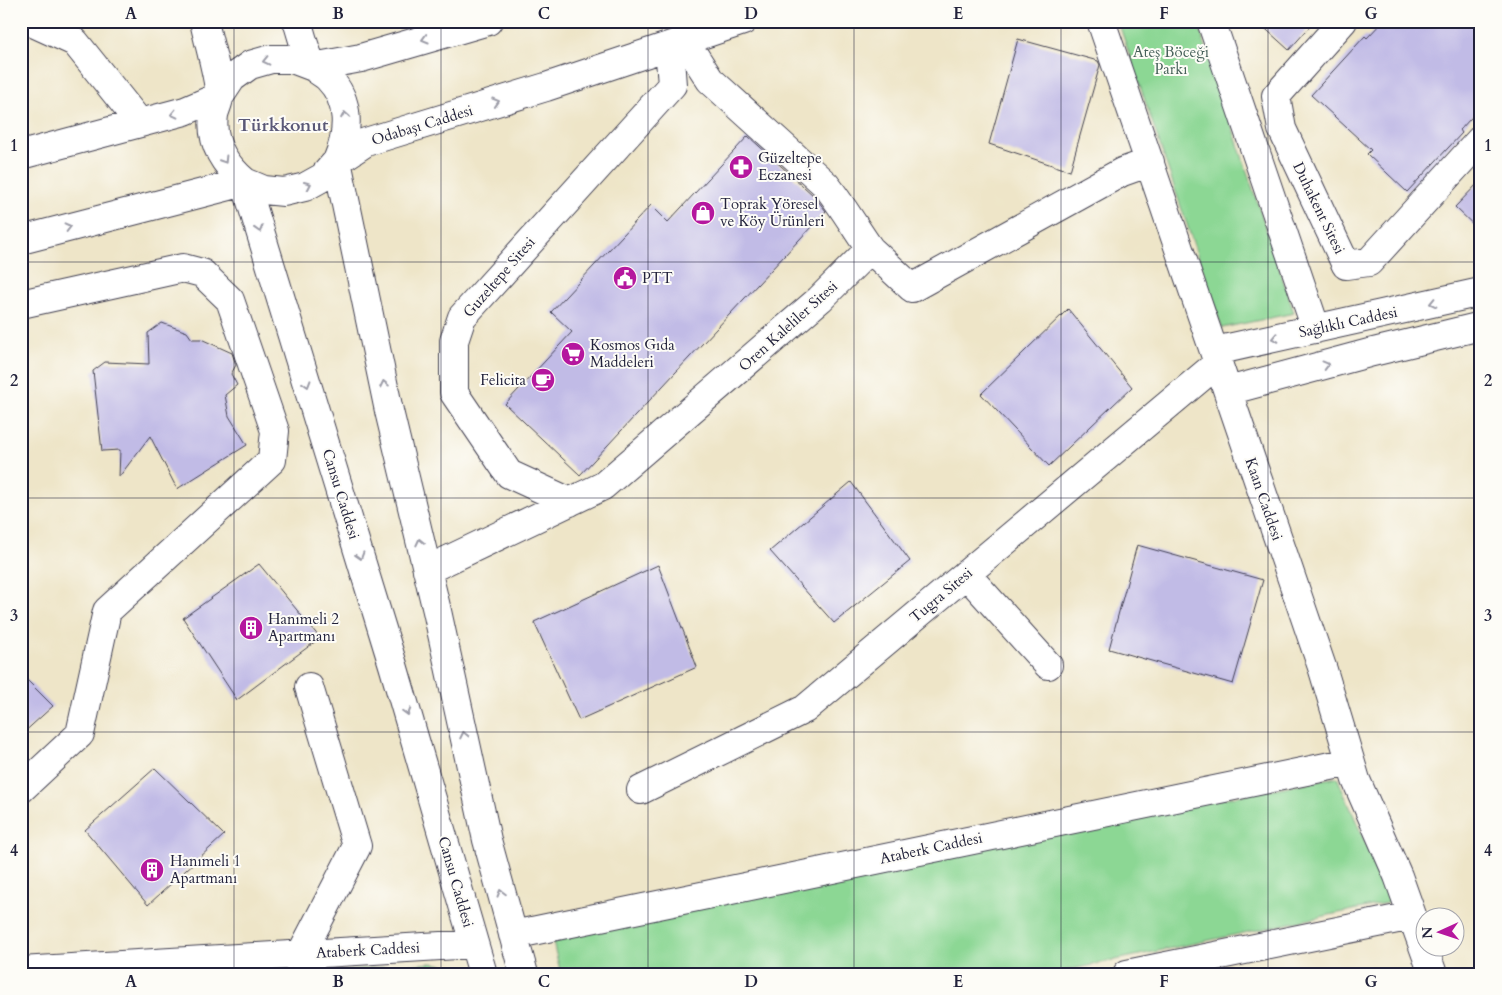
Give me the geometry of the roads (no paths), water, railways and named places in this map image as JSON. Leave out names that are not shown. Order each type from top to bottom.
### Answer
[{"type":"street","points":[[29,21],[75,42],[138,122]]},
{"type":"street","name":"Cansu Caddesi","points":[[204,21],[220,96],[214,115],[214,134],[220,153],[230,170],[245,182],[394,665],[483,974]]},
{"type":"street","points":[[296,21],[313,67]]},
{"type":"street","points":[[313,67],[361,58],[488,21]]},
{"type":"street","name":"Odabaşı Caddesi","points":[[245,182],[264,190],[284,192],[305,187],[323,177],[337,162],[366,142],[743,21]]},
{"type":"street","name":"Kaan Caddesi","points":[[1101,21],[1217,357],[1322,670],[1356,780],[1398,876],[1432,974]]},
{"type":"street","points":[[1211,21],[1316,329]]},
{"type":"street","name":"Duhakent Sitesi","points":[[1343,21],[1276,96],[1282,130],[1346,264],[1369,262],[1481,139]]},
{"type":"street","points":[[677,43],[710,80],[826,185],[840,203],[848,219],[870,250],[912,288],[1122,172],[1150,162]]},
{"type":"street","name":"Guzeltepe Sitesi","points":[[570,502],[509,474],[454,393],[454,342],[462,317],[672,85],[677,43]]},
{"type":"street","points":[[21,155],[138,122],[185,111],[220,96],[232,78],[250,65],[271,59],[292,59],[313,67],[328,78],[338,92],[345,109],[347,127],[344,145],[337,162],[389,411],[427,570],[486,840],[524,974]]},
{"type":"street","points":[[21,240],[245,182]]},
{"type":"street","name":"Oren Kaleliler Sitesi","points":[[427,570],[603,486],[820,299],[870,250]]},
{"type":"street","points":[[21,304],[183,268],[202,272],[230,300],[275,431],[272,460],[107,611],[80,734],[21,789]]},
{"type":"street","name":"Sağlıklı Caddesi","points":[[1217,357],[1316,329],[1481,292]]},
{"type":"street","points":[[1228,391],[1369,353],[1481,326]]},
{"type":"street","name":"Tugra Sitesi","points":[[641,790],[805,709],[966,574],[1217,357]]},
{"type":"street","points":[[966,574],[1048,665]]},
{"type":"street","points":[[301,954],[357,846],[310,688]]},
{"type":"street","name":"Ataberk Caddesi","points":[[513,935],[1350,762]]},
{"type":"street","points":[[1127,974],[1412,916]]},
{"type":"street","name":"Ataberk Caddesi","points":[[21,971],[474,944]]},
{"type":"place","name":"Güzeltepe Eczanesi","points":[[741,167]]},
{"type":"place","name":"Toprak Yöresel ve Köy Ürünleri","points":[[703,213]]},
{"type":"place","name":"PTT","points":[[625,278]]},
{"type":"place","name":"Kosmos Gıda Maddeleri","points":[[573,354]]},
{"type":"place","name":"Felicita","points":[[543,380]]},
{"type":"place","name":"Hanımeli 2 Apartmanı","points":[[251,628]]},
{"type":"place","name":"Hanımeli 1 Apartmanı","points":[[152,870]]},
{"type":"district","name":"Türkkonut","points":[[283,125]]},
{"type":"park label","name":"Ateş Böceği Parkı","points":[[1171,60]]}]
